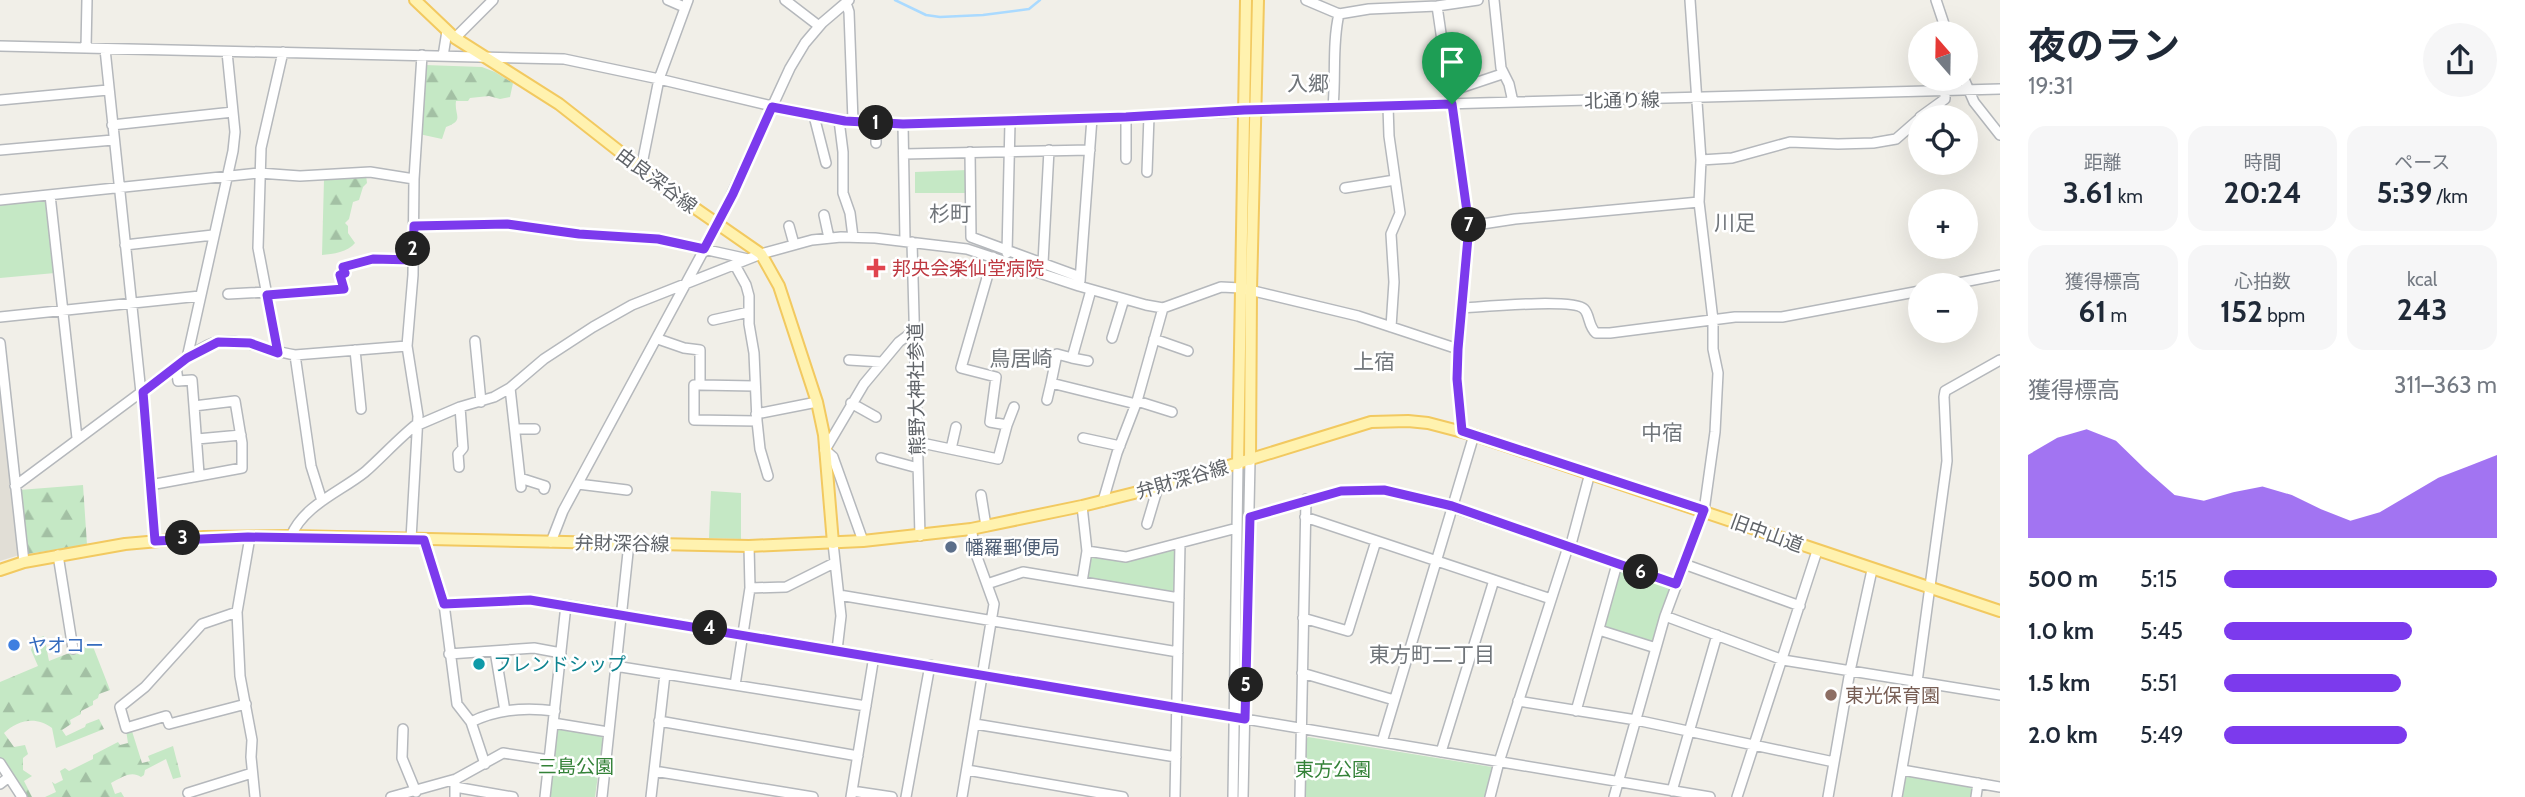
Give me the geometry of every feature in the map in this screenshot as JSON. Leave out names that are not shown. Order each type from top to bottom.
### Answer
[{"type":"main road","name":"由良深谷線","points":[[415,0],[451,34],[559,104],[641,169],[761,254],[779,286],[817,402],[825,450],[833,543]]},
{"type":"main road","name":"弁財深谷線","points":[[1245,0],[1250,110]]},
{"type":"main road","name":"弁財深谷線","points":[[1238,464],[1250,110],[1258,0]]},
{"type":"main road","name":"弁財深谷線","points":[[0,570],[58,555],[155,541],[250,537],[749,546],[833,543],[971,529],[1082,506],[1250,460],[1246,289]]},
{"type":"main road","name":"旧中山道","points":[[1250,460],[1371,422],[1408,421],[1462,431],[2000,611]]},
{"type":"street","points":[[86,48],[87,0]]},
{"type":"street","points":[[443,56],[451,34],[493,0]]},
{"type":"street","points":[[641,169],[659,79],[686,4],[668,0]]},
{"type":"street","points":[[785,0],[819,26]]},
{"type":"street","points":[[1306,0],[1339,14],[1478,0]]},
{"type":"street","points":[[1494,0],[1503,74],[1509,84],[1513,102]]},
{"type":"street","points":[[1614,797],[1665,616],[1704,510],[1715,432],[1718,381],[1699,202],[1701,160],[1690,0]]},
{"type":"street","points":[[1936,0],[1943,21]]},
{"type":"street","points":[[551,542],[563,511],[718,224],[797,55],[819,26],[844,2],[849,12],[853,121]]},
{"type":"street","points":[[1437,6],[1469,226],[1458,349],[1457,379],[1462,431]]},
{"type":"street","points":[[1333,107],[1336,73],[1335,29],[1339,14]]},
{"type":"street","name":"北通り線","points":[[0,46],[564,59],[814,116],[903,124],[1010,122],[1333,107],[1945,91]]},
{"type":"street","points":[[105,49],[155,541]]},
{"type":"street","points":[[187,358],[229,176],[234,132],[227,52]]},
{"type":"street","points":[[278,353],[258,248],[259,173],[261,148],[283,52]]},
{"type":"street","points":[[411,539],[418,424],[407,346],[422,55]]},
{"type":"street","points":[[1451,91],[1503,74]]},
{"type":"street","name":"北通り線","points":[[1978,90],[2000,89]]},
{"type":"street","points":[[0,100],[108,90]]},
{"type":"street","points":[[1937,105],[1945,99],[1945,91]]},
{"type":"street","points":[[1968,91],[2000,135]]},
{"type":"street","points":[[1388,106],[1389,136],[1400,213],[1391,234],[1394,282],[1391,327]]},
{"type":"street","points":[[112,125],[233,113]]},
{"type":"street","points":[[814,116],[826,163]]},
{"type":"street","points":[[1147,172],[1149,116]]},
{"type":"street","points":[[1126,117],[1126,159]]},
{"type":"street","points":[[1080,282],[1092,118]]},
{"type":"street","points":[[839,120],[843,152],[840,194],[850,213],[853,237]]},
{"type":"street","points":[[1007,261],[1010,122]]},
{"type":"street","points":[[876,123],[876,143]]},
{"type":"street","name":"熊野大神社参道","points":[[903,124],[915,330],[920,536]]},
{"type":"street","points":[[1701,160],[1732,158],[1790,142],[1873,143],[1896,139],[1908,128]]},
{"type":"street","points":[[0,150],[113,140]]},
{"type":"street","points":[[1043,263],[1049,150]]},
{"type":"street","points":[[904,153],[1090,150]]},
{"type":"street","points":[[970,152],[971,237],[1043,263],[1091,290],[1163,308],[1221,287],[1246,289],[1358,316],[1458,349]]},
{"type":"street","points":[[0,200],[259,173],[300,176],[370,173],[414,179]]},
{"type":"street","points":[[1345,188],[1395,180]]},
{"type":"street","points":[[50,195],[77,438]]},
{"type":"street","points":[[1469,226],[1515,219],[1699,202]]},
{"type":"street","points":[[824,215],[829,238]]},
{"type":"street","points":[[414,226],[507,224],[579,234],[658,239],[749,259]]},
{"type":"street","points":[[789,226],[794,244]]},
{"type":"street","points":[[125,245],[214,235]]},
{"type":"street","points":[[291,537],[296,524],[322,501],[363,473],[418,424],[460,407],[481,402],[510,388],[541,361],[612,315],[761,254],[794,244],[829,238],[909,241],[967,249],[1080,282]]},
{"type":"street","points":[[993,257],[961,368],[996,377],[990,422],[1007,425]]},
{"type":"street","points":[[228,294],[344,289],[340,275],[345,273],[343,267],[373,259],[413,260]]},
{"type":"street","points":[[735,265],[749,296],[760,449],[768,476]]},
{"type":"street","points":[[1978,279],[2000,275]]},
{"type":"street","points":[[1072,358],[1091,290]]},
{"type":"street","points":[[1463,308],[1539,304],[1580,306],[1586,310],[1591,328],[1596,333],[1735,317],[1782,317],[1908,293]]},
{"type":"street","points":[[0,317],[200,296]]},
{"type":"street","points":[[1112,338],[1124,299]]},
{"type":"street","points":[[1103,501],[1136,403],[1163,308]]},
{"type":"street","points":[[713,320],[749,313]]},
{"type":"street","points":[[863,541],[833,457],[825,450],[851,403],[881,362],[899,342],[915,330]]},
{"type":"street","points":[[658,338],[684,348],[700,350],[700,385]]},
{"type":"street","points":[[1154,339],[1188,351]]},
{"type":"street","points":[[475,341],[481,402]]},
{"type":"street","points":[[0,342],[24,562]]},
{"type":"street","points":[[15,486],[187,358],[218,342],[250,343],[278,353],[295,355],[407,346]]},
{"type":"street","points":[[355,350],[360,409]]},
{"type":"street","points":[[295,355],[310,466],[322,501]]},
{"type":"street","points":[[1047,400],[1057,355],[1088,361]]},
{"type":"street","points":[[849,360],[881,362]]},
{"type":"street","points":[[1897,797],[1917,682],[1947,461],[1945,391],[2000,360]]},
{"type":"street","points":[[176,366],[178,381],[192,380],[199,474]]},
{"type":"street","points":[[1051,383],[1172,412]]},
{"type":"street","points":[[754,386],[694,385],[694,420],[757,418],[817,402]]},
{"type":"street","points":[[510,388],[520,483],[545,486],[544,489]]},
{"type":"street","points":[[150,485],[243,468],[235,401],[194,406]]},
{"type":"street","points":[[851,403],[876,417]]},
{"type":"street","points":[[459,467],[458,454],[463,448],[460,407]]},
{"type":"street","points":[[917,442],[998,459],[1014,407]]},
{"type":"street","points":[[951,449],[956,427]]},
{"type":"street","points":[[514,429],[535,429]]},
{"type":"street","points":[[197,439],[241,435]]},
{"type":"street","points":[[1382,742],[1474,435]]},
{"type":"street","points":[[1083,438],[1120,446]]},
{"type":"street","points":[[881,458],[918,468]]},
{"type":"street","points":[[1243,797],[1250,460]]},
{"type":"street","points":[[1233,797],[1238,464]]},
{"type":"street","points":[[1490,797],[1590,473]]},
{"type":"street","points":[[578,484],[627,490]]},
{"type":"street","points":[[1147,524],[1158,487]]},
{"type":"street","points":[[1250,517],[1341,491],[1384,490],[1452,506],[1676,584]]},
{"type":"street","points":[[981,495],[986,526]]},
{"type":"street","points":[[1300,797],[1306,499]]},
{"type":"street","points":[[1082,506],[1087,551],[1082,582]]},
{"type":"street","points":[[1306,517],[1551,599]]},
{"type":"street","points":[[1087,551],[1126,557],[1237,528]]},
{"type":"street","points":[[962,797],[994,604],[977,557],[971,529]]},
{"type":"street","points":[[250,537],[237,612],[240,676],[251,740],[255,797]]},
{"type":"street","points":[[424,540],[444,604],[457,704],[471,722],[485,764]]},
{"type":"street","points":[[1303,618],[1348,631],[1376,541]]},
{"type":"street","points":[[602,797],[629,543]]},
{"type":"street","points":[[833,543],[841,616],[837,650]]},
{"type":"street","points":[[1175,797],[1180,543]]},
{"type":"street","points":[[735,685],[750,588],[749,546]]},
{"type":"street","points":[[1737,797],[1817,551]]},
{"type":"street","points":[[58,555],[73,649]]},
{"type":"street","points":[[750,588],[786,587],[834,563]]},
{"type":"street","points":[[1576,710],[1617,564]]},
{"type":"street","points":[[1684,564],[1800,606]]},
{"type":"street","points":[[1828,797],[1850,671],[1872,570]]},
{"type":"street","points":[[987,584],[1023,572],[1179,598]]},
{"type":"street","points":[[1440,752],[1494,580]]},
{"type":"street","points":[[839,595],[1178,652]]},
{"type":"street","points":[[444,604],[530,600],[566,605],[1710,797]]},
{"type":"street","points":[[545,797],[566,605]]},
{"type":"street","points":[[237,612],[202,624],[157,676],[120,707],[126,727],[166,716],[169,724],[246,704]]},
{"type":"street","points":[[1665,616],[1783,660],[2000,695]]},
{"type":"street","points":[[1599,630],[1656,648]]},
{"type":"street","points":[[1671,791],[1717,635]]},
{"type":"street","points":[[449,654],[534,648],[561,653]]},
{"type":"street","points":[[495,651],[505,711]]},
{"type":"street","points":[[874,656],[851,794],[892,797]]},
{"type":"street","points":[[905,797],[930,665]]},
{"type":"street","points":[[615,666],[866,706]]},
{"type":"street","points":[[1302,673],[1394,700]]},
{"type":"street","points":[[651,797],[665,674]]},
{"type":"street","points":[[1518,701],[1636,720],[1834,762]]},
{"type":"street","points":[[471,722],[490,712],[540,709],[555,711]]},
{"type":"street","points":[[659,722],[858,756]]},
{"type":"street","points":[[553,723],[608,732]]},
{"type":"street","points":[[975,724],[1176,757]]},
{"type":"street","points":[[403,729],[402,758],[415,792]]},
{"type":"street","points":[[455,788],[503,753],[549,760]]},
{"type":"street","points":[[0,763],[22,797]]},
{"type":"street","points":[[967,770],[1124,797]]},
{"type":"street","points":[[1902,770],[2000,787]]},
{"type":"street","points":[[654,771],[813,797]]},
{"type":"street","points":[[188,793],[252,773]]},
{"type":"street","points":[[0,784],[9,777]]},
{"type":"street","points":[[1976,797],[1978,783]]},
{"type":"street","points":[[391,797],[455,788],[513,797]]},
{"type":"shaded area","points":[[0,385],[19,555],[0,561]]},
{"type":"green space","points":[[425,65],[482,67],[513,83],[510,97],[500,99],[489,96],[456,101],[457,120],[446,127],[442,139],[419,134]]},
{"type":"green space","points":[[968,170],[968,193],[915,193],[915,172]]},
{"type":"green space","points":[[366,175],[367,183],[359,200],[353,202],[349,219],[345,223],[355,243],[344,250],[322,255],[324,179]]},
{"type":"green space","points":[[45,199],[48,201],[55,273],[0,278],[0,204]]},
{"type":"green space","points":[[83,485],[87,545],[27,554],[19,490]]},
{"type":"green space","points":[[711,491],[741,493],[741,539],[709,538]]},
{"type":"green space","points":[[1176,548],[1176,591],[1173,593],[1089,579],[1087,576],[1090,556],[1125,560]]},
{"type":"green space","points":[[1620,569],[1666,584],[1670,589],[1656,641],[1652,643],[1606,630],[1604,624]]},
{"type":"green space","points":[[44,636],[49,661],[92,644],[110,690],[99,694],[93,705],[81,711],[81,714],[70,720],[71,724],[62,730],[66,736],[99,719],[104,729],[56,748],[52,728],[40,722],[27,721],[4,733],[14,747],[25,745],[28,754],[23,758],[23,770],[32,776],[24,781],[32,797],[25,797],[0,758],[0,682],[38,666],[31,650],[35,639]]},
{"type":"green space","name":"三島公園","points":[[559,726],[599,733],[603,738],[595,797],[551,797],[549,794],[556,729]]},
{"type":"green space","points":[[131,728],[142,763],[150,761],[148,756],[173,746],[181,777],[173,779],[166,759],[145,770],[141,777],[130,775],[111,783],[115,794],[121,792],[124,797],[45,797],[56,792],[52,782],[55,784],[63,780],[60,771],[65,768],[69,771],[93,759],[93,755],[118,742],[120,745],[128,743],[126,730]]},
{"type":"green space","name":"東方公園","points":[[1308,737],[1492,767],[1494,771],[1486,797],[1304,797],[1305,740]]},
{"type":"green space","points":[[1909,775],[1972,786],[1975,789],[1974,797],[1903,797],[1905,778]]},
{"type":"waterway","points":[[895,0],[926,15],[940,17],[1029,9],[1040,0]]},
{"type":"place","name":"邦央会楽仙堂病院","points":[[876,268]]},
{"type":"place","name":"幡羅郵便局","points":[[951,547]]},
{"type":"place","name":"ヤオコー","points":[[14,645]]},
{"type":"place","name":"フレンドシップ","points":[[479,664]]},
{"type":"place","name":"東光保育園","points":[[1831,695]]},
{"type":"district","name":"入郷","points":[[1308,84]]},
{"type":"district","name":"杉町","points":[[950,214]]},
{"type":"district","name":"川足","points":[[1735,223]]},
{"type":"district","name":"鳥居崎","points":[[1021,359]]},
{"type":"district","name":"上宿","points":[[1374,362]]},
{"type":"district","name":"中宿","points":[[1662,433]]},
{"type":"district","name":"東方町二丁目","points":[[1432,655]]},
{"type":"route","points":[[1452,104],[1469,226],[1458,349],[1457,379],[1462,431],[1704,510],[1676,584],[1452,506],[1384,490],[1341,491],[1306,499],[1250,517],[1245,719],[530,600],[444,604],[424,540],[204,537],[155,541],[143,392],[187,358],[218,342],[250,343],[278,353],[267,295],[344,289],[340,275],[345,273],[343,267],[373,259],[413,260],[414,226],[507,224],[579,234],[658,239],[704,249],[733,194],[772,107],[845,121],[903,124],[1452,104]]}]
